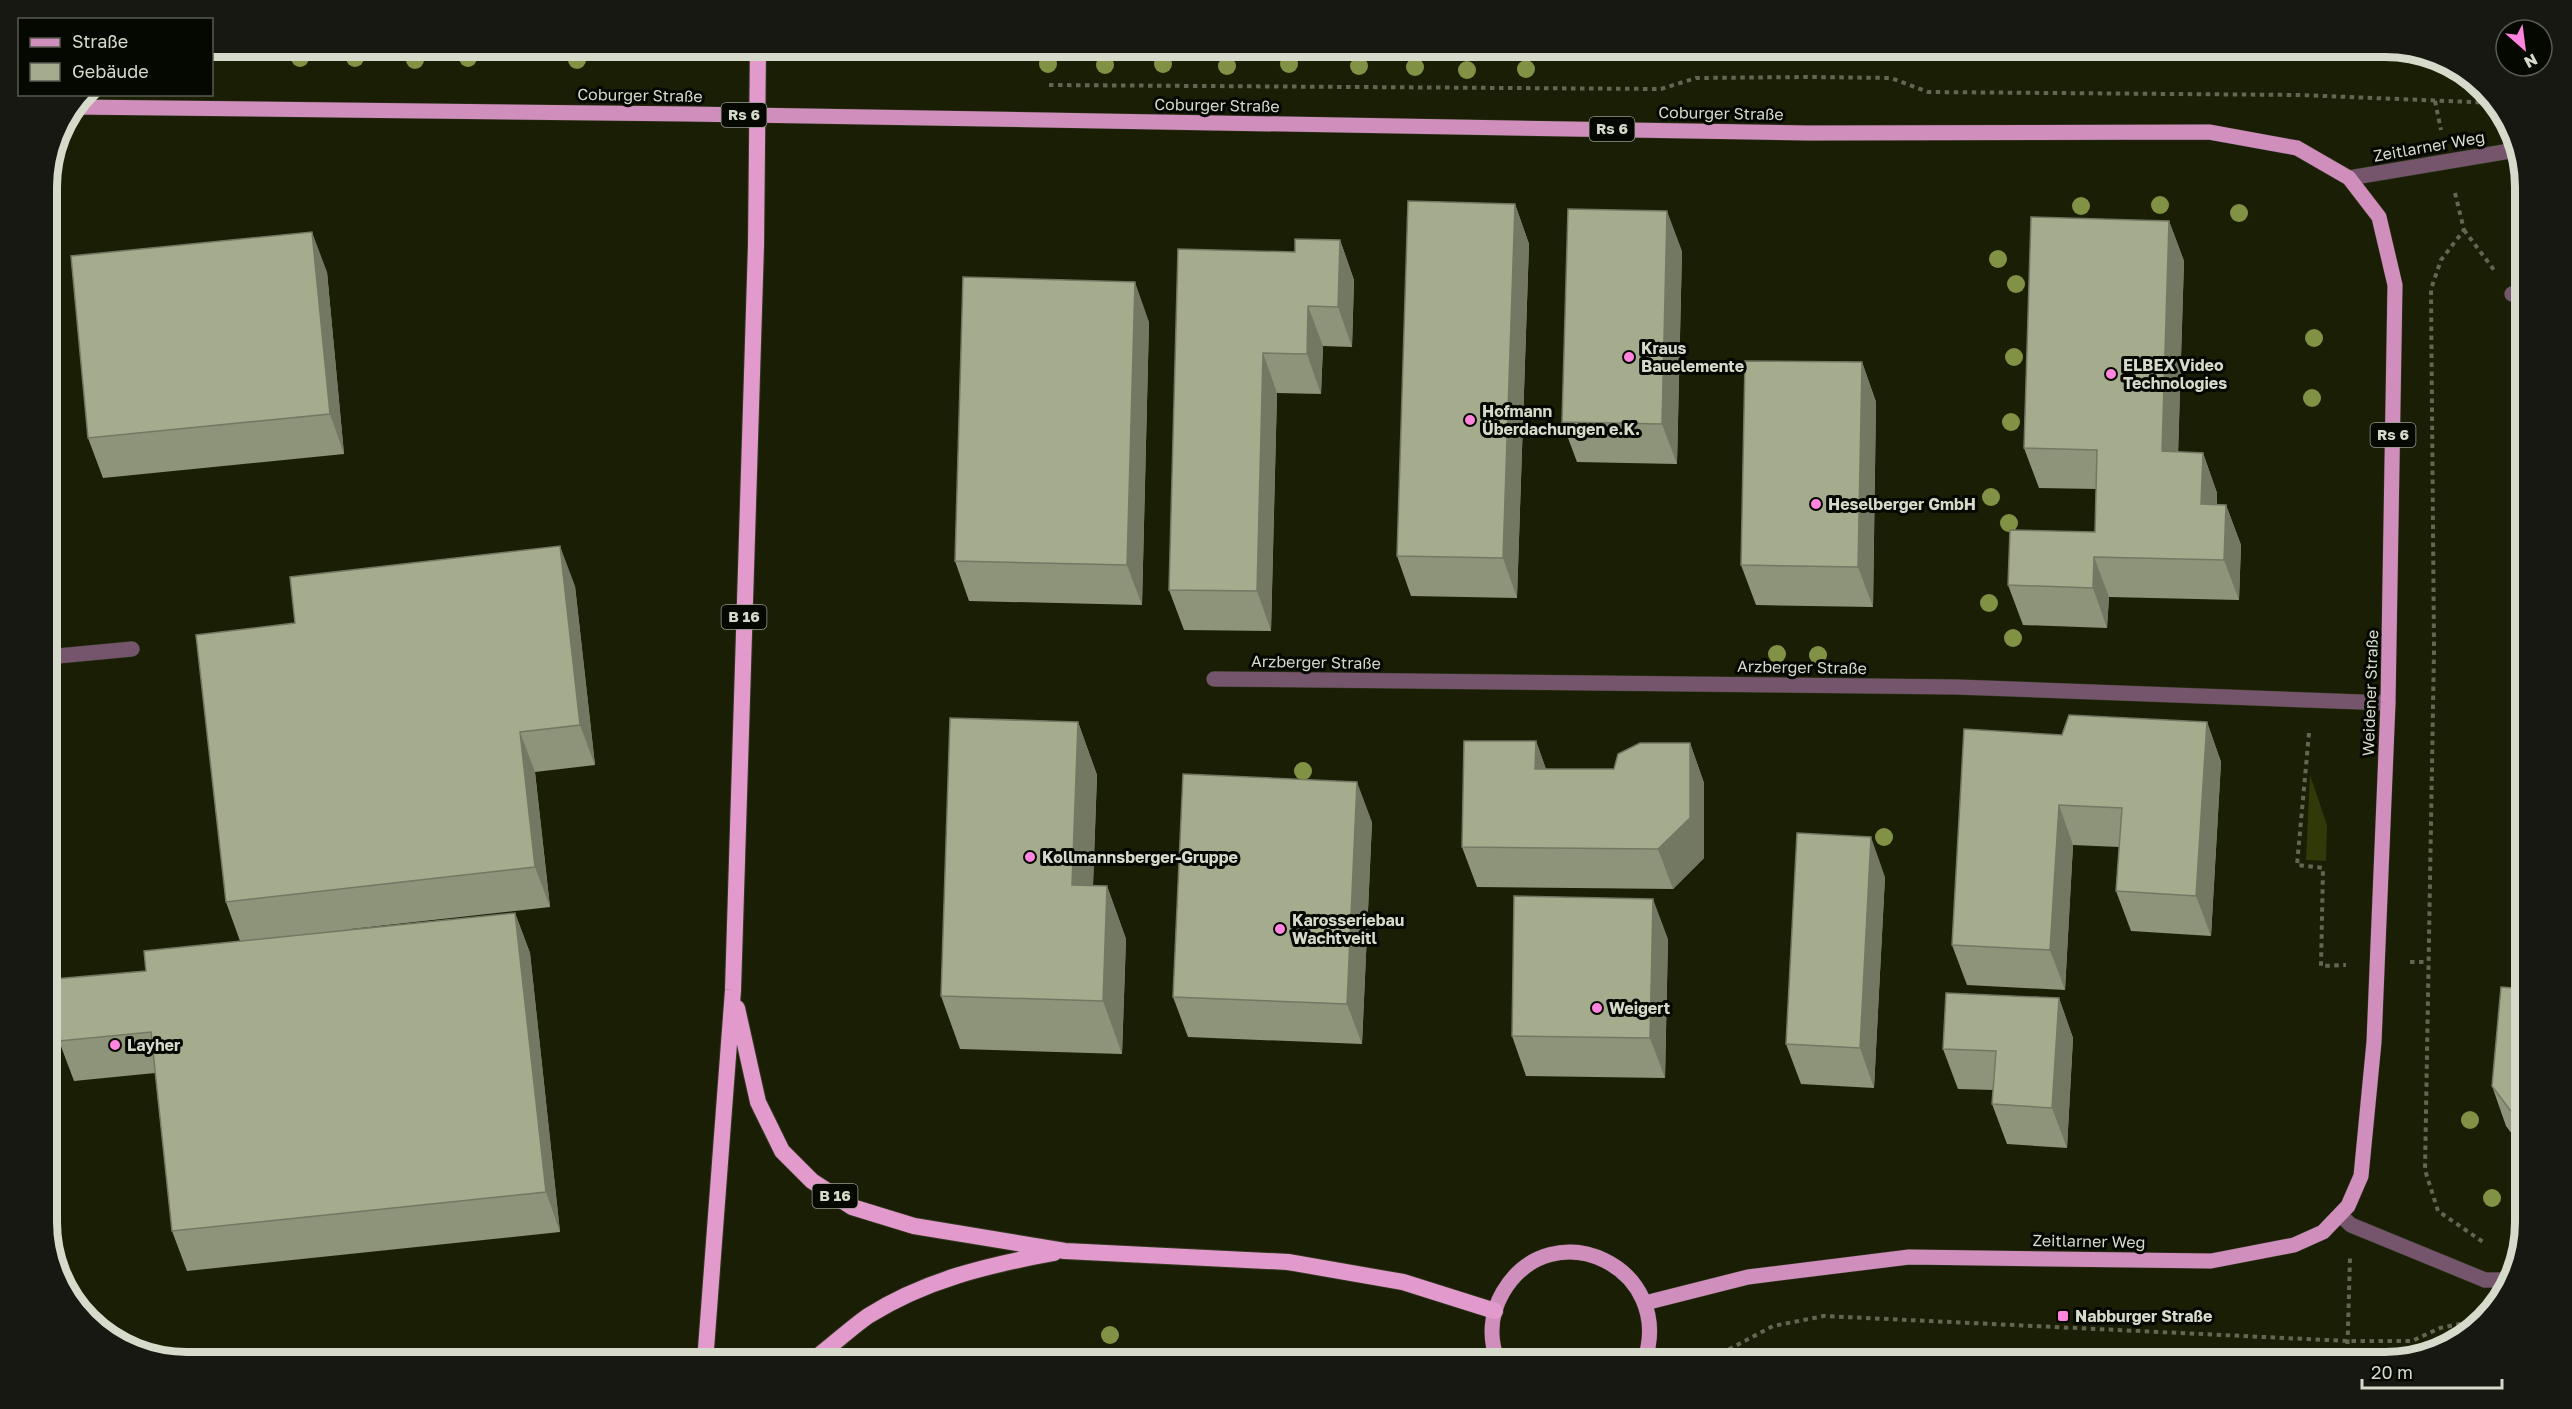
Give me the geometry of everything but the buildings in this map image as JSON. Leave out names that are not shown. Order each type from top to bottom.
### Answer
[{"type":"highway","name":"B 16","points":[[706,1352],[733,990],[756,245],[758,57]]},
{"type":"highway","name":"B 16","points":[[733,990],[758,1102],[782,1151],[812,1181],[852,1207],[914,1226],[1065,1251]]},
{"type":"highway","points":[[823,1352],[868,1316],[936,1281],[992,1265],[1065,1251],[1288,1262],[1403,1282],[1495,1311]]},
{"type":"main road","name":"Coburger Straße","points":[[84,108],[688,114],[1809,133],[2209,132],[2297,148],[2349,178]]},
{"type":"main road","name":"Weidener Straße","points":[[2345,1220],[2348,1206],[2361,1176],[2374,1042],[2388,704],[2396,285],[2379,218],[2349,178]]},
{"type":"main road","name":"Zeitlarner Weg","points":[[1645,1303],[1748,1277],[1909,1257],[2211,1261],[2294,1245],[2345,1220]]},
{"type":"main road","points":[[1494,1352],[1491,1326],[1495,1311],[1509,1282],[1526,1266],[1548,1255],[1572,1252],[1595,1256],[1617,1266],[1634,1282],[1645,1303],[1651,1326],[1648,1352]]},
{"type":"street","name":"Zeitlarner Weg","points":[[2349,178],[2510,151]]},
{"type":"street","points":[[57,656],[132,649]]},
{"type":"street","name":"Arzberger Straße","points":[[1214,678],[1958,687],[2312,699],[2388,704]]},
{"type":"street","points":[[2345,1220],[2486,1280],[2502,1280]]},
{"type":"path","points":[[1038,85],[1661,89],[1696,78],[1809,77],[1891,78],[1928,92],[2300,95],[2484,103]]},
{"type":"path","points":[[2435,101],[2464,230],[2515,289]]},
{"type":"path","points":[[2464,230],[2441,260],[2431,290],[2434,649],[2425,1170],[2438,1211],[2486,1242],[2486,1280]]},
{"type":"path","points":[[2312,699],[2297,865],[2323,868],[2321,966]]},
{"type":"path","points":[[2345,1220],[2347,1352]]},
{"type":"path","points":[[1724,1352],[1773,1326],[1824,1316],[2348,1341],[2412,1341],[2440,1328],[2467,1322]]},
{"type":"green space","points":[[2310,775],[2327,825],[2326,861],[2306,860]]},
{"type":"place","name":"Kraus Bauelemente","points":[[1629,357]]},
{"type":"place","name":"ELBEX Video Technologies","points":[[2111,374]]},
{"type":"place","name":"Hofmann Überdachungen e.K.","points":[[1470,420]]},
{"type":"place","name":"Heselberger GmbH","points":[[1816,504]]},
{"type":"place","name":"Kollmannsberger-Gruppe","points":[[1030,857]]},
{"type":"place","name":"Karosseriebau Wachtveitl","points":[[1280,929]]},
{"type":"place","name":"Weigert","points":[[1597,1008]]},
{"type":"place","name":"Layher","points":[[115,1045]]},
{"type":"place","name":"Nabburger Straße","points":[[2063,1316]]}]
